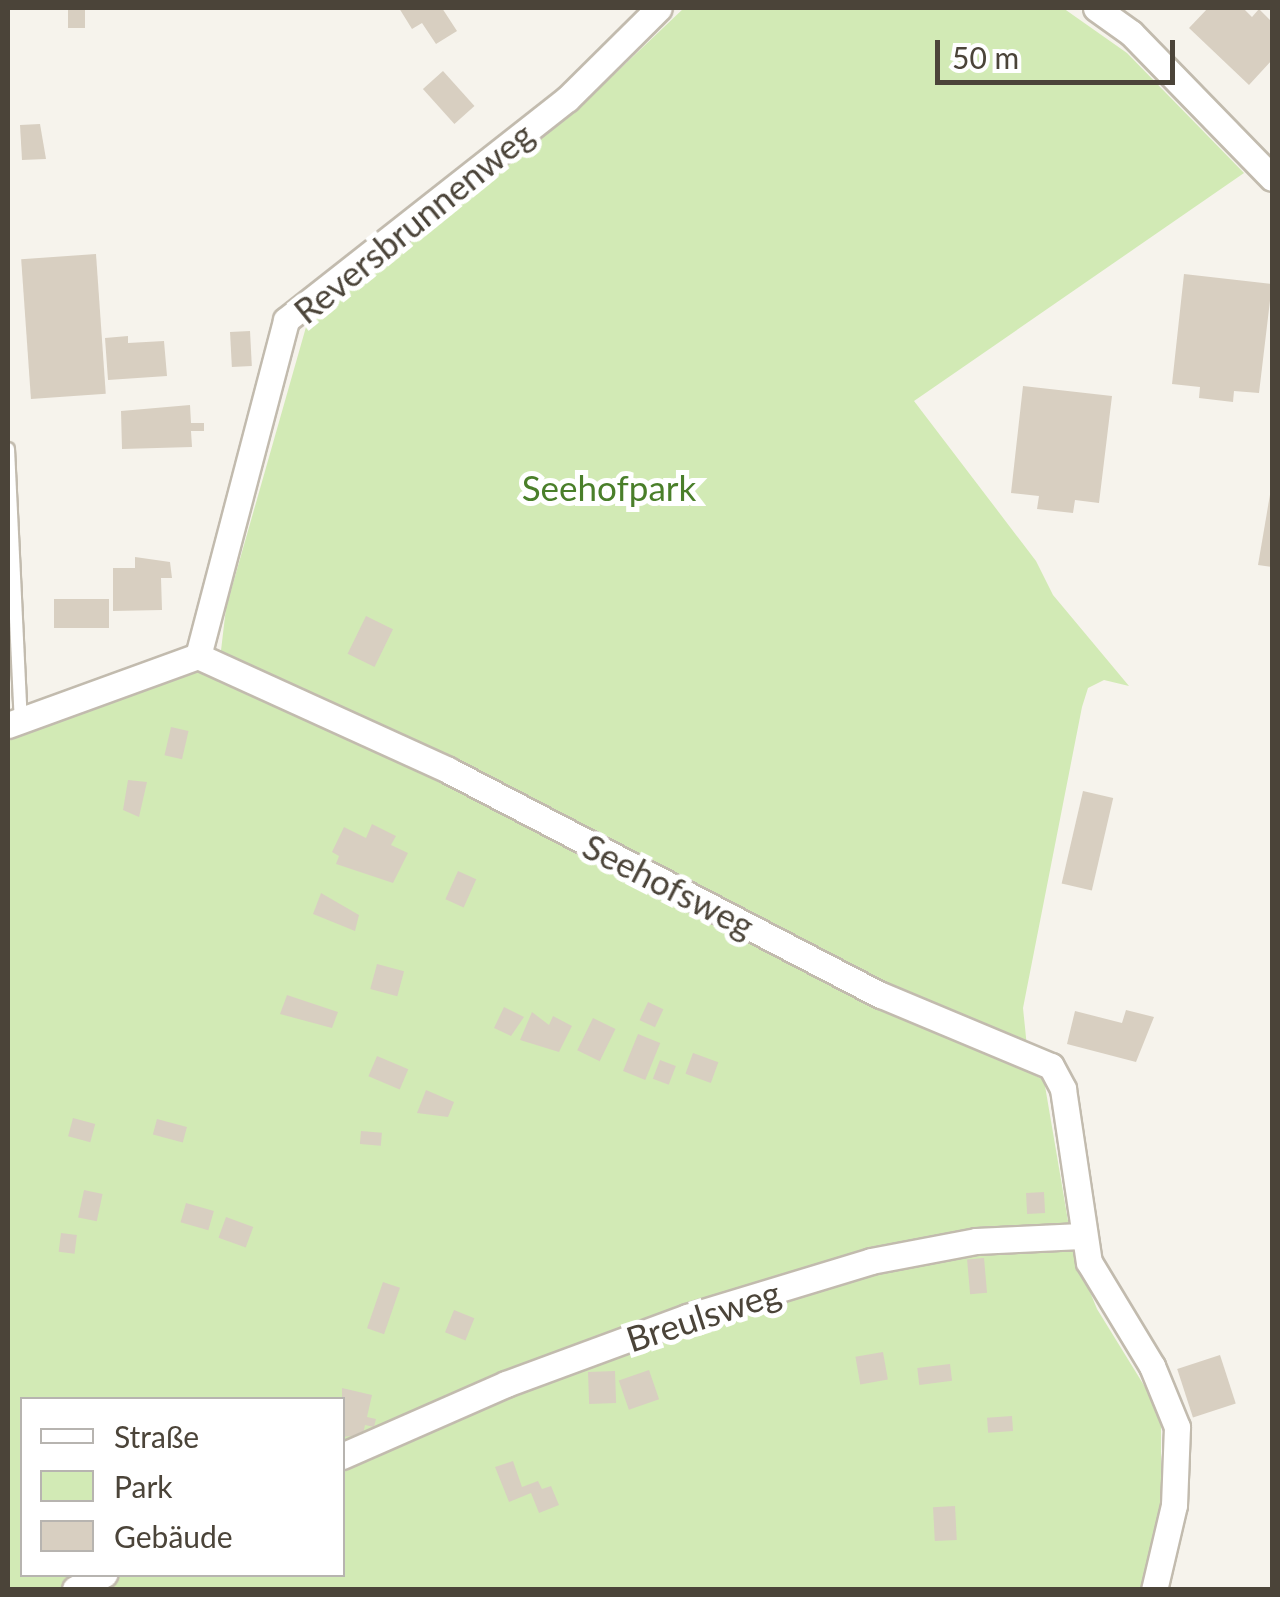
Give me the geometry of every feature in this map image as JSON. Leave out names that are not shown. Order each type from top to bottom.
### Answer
[{"type":"street","name":"Reversbrunnenweg","points":[[198,656],[286,320],[566,99],[659,8]]},
{"type":"street","points":[[1096,8],[1131,33],[1272,178]]},
{"type":"street","points":[[14,722],[198,656]]},
{"type":"street","name":"Seehofsweg","points":[[198,656],[448,770],[881,995],[1038,1058],[1059,1075],[1081,1236]]},
{"type":"street","points":[[1081,1236],[1102,1290],[1171,1401],[1177,1427],[1174,1505],[1154,1590]]},
{"type":"street","name":"Breulsweg","points":[[345,1455],[506,1384],[686,1317],[834,1272],[960,1244],[1081,1236]]},
{"type":"street","points":[[75,1589],[98,1577]]},
{"type":"lane","points":[[8,449],[14,722]]},
{"type":"green space","name":"Seehofpark","points":[[684,8],[1063,8],[1127,53],[1244,173],[914,401],[1036,561],[1053,595],[1129,686],[1104,680],[1088,688],[1082,707],[1023,1008],[1027,1047],[846,970],[220,659],[226,608],[308,320],[580,107]]},
{"type":"green space","points":[[205,667],[1044,1080],[1073,1250],[1097,1309],[1161,1413],[1161,1506],[1142,1589],[8,1589],[8,735]]},
{"type":"building","points":[[68,8],[85,8],[85,28],[68,28]]},
{"type":"building","points":[[399,8],[442,8],[457,31],[436,44],[422,23],[412,29]]},
{"type":"building","points":[[1208,8],[1243,8],[1252,17],[1259,9],[1272,22],[1272,60],[1249,85],[1189,28]]},
{"type":"building","points":[[443,71],[474,106],[454,124],[423,89]]},
{"type":"building","points":[[40,124],[46,159],[22,160],[20,125]]},
{"type":"building","points":[[96,254],[106,394],[31,399],[21,259]]},
{"type":"building","points":[[1184,274],[1272,284],[1259,393],[1234,391],[1233,402],[1199,398],[1200,387],[1172,384]]},
{"type":"building","points":[[250,331],[252,366],[232,367],[230,332]]},
{"type":"building","points":[[128,336],[128,343],[164,341],[167,376],[108,380],[105,338]]},
{"type":"building","points":[[1023,386],[1112,396],[1099,503],[1075,500],[1073,513],[1037,509],[1039,496],[1011,493]]},
{"type":"building","points":[[190,405],[191,423],[204,423],[204,431],[191,431],[192,447],[122,449],[121,411]]},
{"type":"building","points":[[1272,483],[1272,567],[1258,565]]},
{"type":"building","points":[[135,557],[170,562],[172,578],[161,578],[162,610],[113,611],[113,568],[135,568]]},
{"type":"building","points":[[54,599],[109,599],[109,628],[54,628]]},
{"type":"building","points":[[366,616],[393,629],[375,667],[348,654]]},
{"type":"building","points":[[171,727],[189,731],[182,759],[164,755]]},
{"type":"building","points":[[128,780],[147,782],[139,817],[123,810]]},
{"type":"building","points":[[1083,791],[1113,798],[1092,891],[1062,884]]},
{"type":"building","points":[[372,824],[396,836],[391,845],[408,853],[393,883],[336,864],[339,856],[332,852],[344,827],[366,838]]},
{"type":"building","points":[[458,871],[476,879],[464,907],[445,899]]},
{"type":"building","points":[[321,893],[359,915],[355,931],[313,914]]},
{"type":"building","points":[[377,964],[404,971],[397,996],[370,989]]},
{"type":"building","points":[[287,995],[338,1012],[332,1028],[280,1014]]},
{"type":"building","points":[[648,1002],[663,1009],[655,1027],[640,1020]]},
{"type":"building","points":[[504,1007],[524,1017],[511,1036],[494,1028]]},
{"type":"building","points":[[1126,1010],[1154,1017],[1136,1062],[1067,1044],[1075,1011],[1122,1023]]},
{"type":"building","points":[[532,1012],[549,1025],[553,1016],[572,1026],[559,1052],[520,1040]]},
{"type":"building","points":[[593,1018],[615,1029],[600,1061],[577,1050]]},
{"type":"building","points":[[638,1034],[660,1043],[645,1080],[623,1071]]},
{"type":"building","points":[[693,1053],[718,1062],[711,1083],[685,1074]]},
{"type":"building","points":[[377,1056],[408,1069],[400,1090],[368,1076]]},
{"type":"building","points":[[660,1060],[676,1066],[669,1085],[653,1079]]},
{"type":"building","points":[[426,1090],[454,1102],[448,1117],[417,1113]]},
{"type":"building","points":[[73,1118],[95,1124],[90,1142],[68,1136]]},
{"type":"building","points":[[157,1119],[187,1127],[183,1142],[153,1134]]},
{"type":"building","points":[[361,1131],[382,1133],[381,1146],[360,1144]]},
{"type":"building","points":[[84,1190],[103,1194],[97,1221],[78,1217]]},
{"type":"building","points":[[1044,1192],[1045,1213],[1027,1214],[1026,1193]]},
{"type":"building","points":[[186,1203],[214,1211],[208,1230],[180,1222]]},
{"type":"building","points":[[226,1217],[253,1227],[246,1248],[218,1238]]},
{"type":"building","points":[[61,1233],[77,1235],[75,1254],[59,1252]]},
{"type":"building","points":[[984,1258],[987,1293],[970,1294],[967,1259]]},
{"type":"building","points":[[383,1282],[400,1288],[384,1334],[367,1328]]},
{"type":"building","points":[[454,1310],[474,1318],[465,1340],[445,1332]]},
{"type":"building","points":[[883,1352],[888,1380],[860,1384],[855,1357]]},
{"type":"building","points":[[1220,1355],[1236,1404],[1193,1417],[1177,1369]]},
{"type":"building","points":[[950,1364],[952,1381],[919,1385],[917,1368]]},
{"type":"building","points":[[649,1370],[659,1399],[629,1410],[619,1380]]},
{"type":"building","points":[[615,1371],[616,1403],[589,1404],[588,1372]]},
{"type":"building","points":[[342,1388],[372,1395],[367,1417],[376,1419],[374,1427],[365,1425],[363,1435],[345,1437]]},
{"type":"building","points":[[1012,1416],[1013,1431],[988,1433],[987,1418]]},
{"type":"building","points":[[513,1461],[522,1487],[538,1481],[542,1489],[551,1486],[559,1505],[539,1513],[531,1493],[509,1502],[495,1467]]},
{"type":"building","points":[[955,1506],[957,1540],[935,1541],[933,1507]]}]
